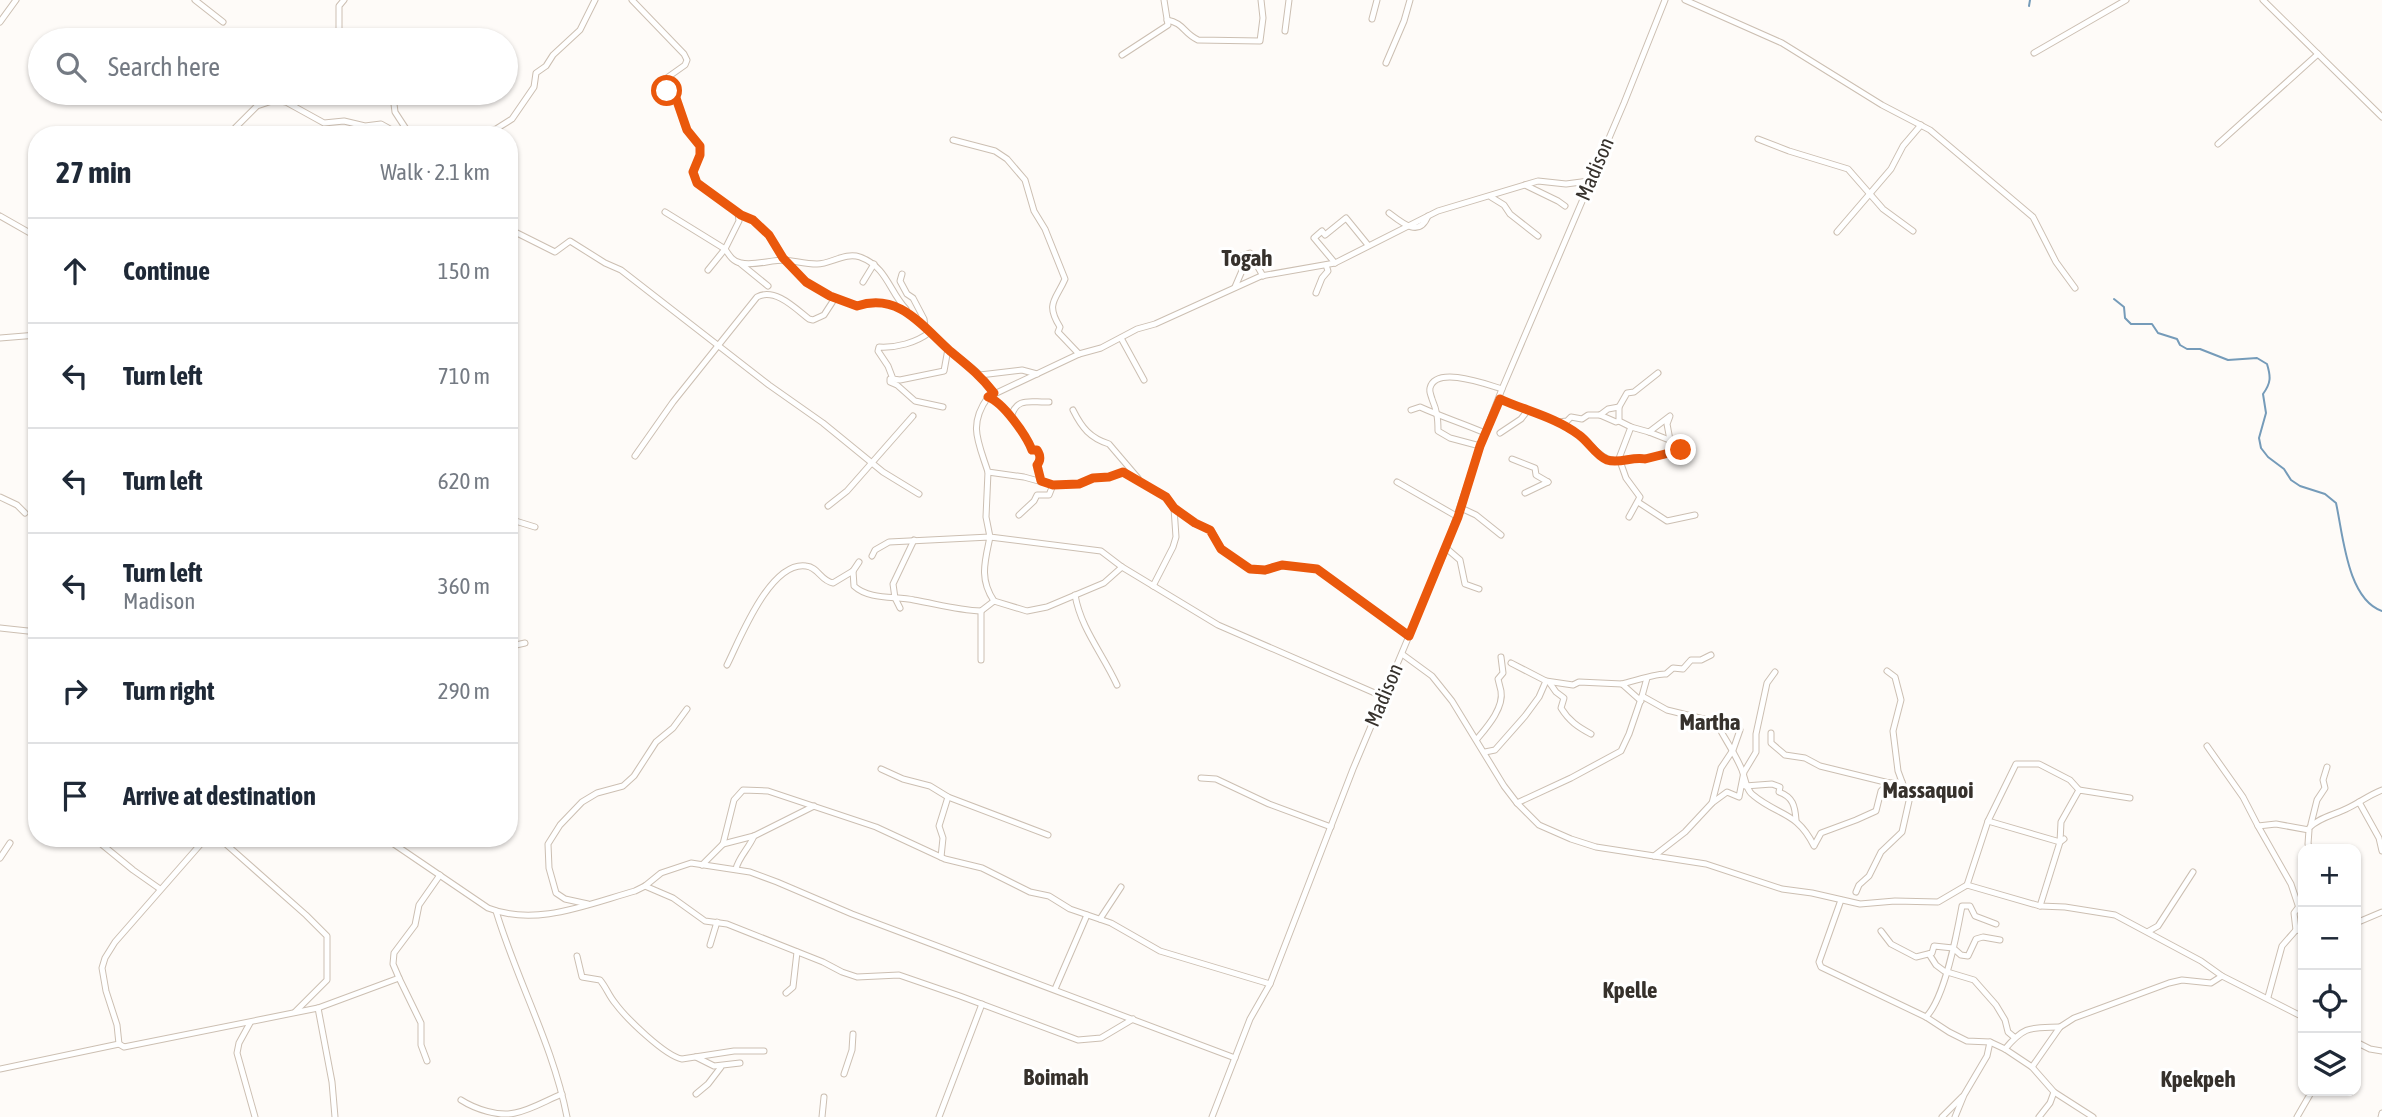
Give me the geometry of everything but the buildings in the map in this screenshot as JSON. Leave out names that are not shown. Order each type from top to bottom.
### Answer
[{"type":"street","points":[[0,22],[16,0]]},
{"type":"street","points":[[195,0],[223,22]]},
{"type":"street","points":[[340,28],[339,6],[345,0]]},
{"type":"street","points":[[501,126],[512,119],[534,87],[536,73],[580,30],[595,0]]},
{"type":"street","points":[[632,0],[687,60],[681,68],[661,82],[676,98],[687,130],[700,146],[700,155],[693,172],[697,183],[738,213],[753,220],[769,235],[785,260],[806,282],[835,298],[857,306],[870,302],[883,303],[908,312]]},
{"type":"street","points":[[1122,55],[1168,25],[1164,0]]},
{"type":"street","points":[[1167,20],[1177,22],[1189,36],[1198,40],[1260,41],[1263,30],[1261,0]]},
{"type":"street","points":[[1285,31],[1289,0]]},
{"type":"street","points":[[1372,19],[1377,0]]},
{"type":"street","points":[[1385,63],[1405,21],[1409,0]]},
{"type":"street","name":"Madison","points":[[1212,1117],[1250,1019],[1270,984],[1331,827],[1446,548],[1485,433],[1665,0]]},
{"type":"street","points":[[1685,0],[1782,43],[1882,105],[1930,130],[2034,218],[2056,261],[2075,288]]},
{"type":"street","points":[[2034,53],[2126,0]]},
{"type":"street","points":[[2263,0],[2382,117]]},
{"type":"street","points":[[2218,145],[2318,54]]},
{"type":"street","points":[[237,126],[260,105]]},
{"type":"street","points":[[291,105],[324,123],[344,121],[365,126],[385,126]]},
{"type":"street","points":[[394,105],[403,126]]},
{"type":"street","points":[[1837,233],[1891,169],[1903,146],[1921,125]]},
{"type":"street","points":[[1758,139],[1789,152],[1848,169],[1884,209],[1913,231]]},
{"type":"street","points":[[953,140],[995,151],[1010,162],[1025,180],[1034,211],[1045,229],[1065,279],[1057,290],[1052,305],[1060,327],[1058,332],[1079,354]]},
{"type":"street","points":[[1122,568],[1104,583],[1048,607],[1027,611],[994,601],[985,587],[983,576],[990,537],[986,517],[988,472],[975,426],[980,409],[988,397],[1079,354],[1101,348],[1136,329],[1155,324],[1263,276],[1335,263],[1438,211],[1538,181],[1566,184],[1589,181]]},
{"type":"street","points":[[1525,185],[1565,206]]},
{"type":"street","points":[[1491,197],[1504,205],[1510,214],[1538,236]]},
{"type":"street","points":[[666,212],[725,249],[733,260],[768,286]]},
{"type":"street","points":[[708,270],[725,249],[739,221],[738,213]]},
{"type":"street","points":[[1389,213],[1406,227]]},
{"type":"street","points":[[0,216],[28,232]]},
{"type":"street","points":[[1335,263],[1314,238],[1322,231],[1325,235],[1346,218],[1368,245]]},
{"type":"street","points":[[518,234],[555,252],[570,241],[621,270],[871,462],[919,494]]},
{"type":"street","points":[[1235,287],[1244,266],[1239,257],[1250,253],[1263,276]]},
{"type":"street","points":[[741,264],[785,260],[819,264],[857,256],[874,264],[908,312],[981,375],[994,393]]},
{"type":"street","points":[[863,282],[874,264]]},
{"type":"street","points":[[1316,293],[1328,271],[1326,265]]},
{"type":"street","points":[[902,274],[900,281],[907,294],[915,301],[927,330]]},
{"type":"street","points":[[635,456],[673,402],[761,295],[766,294],[786,301],[814,320],[824,315],[835,298]]},
{"type":"street","points":[[893,379],[878,351],[879,347],[892,348],[912,343],[927,330]]},
{"type":"street","points":[[0,338],[28,336]]},
{"type":"street","points":[[1121,338],[1144,380]]},
{"type":"street","points":[[893,379],[944,371],[948,349]]},
{"type":"street","points":[[981,375],[1022,370],[1037,374]]},
{"type":"street","points":[[1619,421],[1619,407],[1627,393],[1634,392],[1658,373]]},
{"type":"street","points":[[1480,446],[1440,433],[1439,417],[1430,392],[1434,382],[1439,378],[1466,378],[1503,389]]},
{"type":"street","points":[[893,379],[890,379],[890,382],[915,401],[943,407]]},
{"type":"street","points":[[988,397],[997,400],[1021,429],[1032,450],[1037,450],[1040,455],[1037,465],[1041,481]]},
{"type":"street","points":[[1500,399],[1579,434],[1605,460],[1645,459],[1692,449],[1600,415],[1588,415],[1582,419],[1572,417],[1567,421],[1556,422]]},
{"type":"street","points":[[1011,417],[1014,407],[1020,403],[1049,402]]},
{"type":"street","points":[[1411,410],[1420,407],[1439,417],[1485,433]]},
{"type":"street","points":[[1600,415],[1608,409],[1619,407]]},
{"type":"street","points":[[1073,410],[1082,428],[1102,443],[1109,444],[1142,483]]},
{"type":"street","points":[[1500,433],[1521,419],[1528,410]]},
{"type":"street","points":[[828,506],[847,491],[912,416]]},
{"type":"street","points":[[1649,432],[1670,416],[1667,424],[1670,440]]},
{"type":"street","points":[[1629,517],[1640,496],[1626,478],[1619,461],[1631,427]]},
{"type":"street","points":[[1512,459],[1531,465],[1535,468],[1536,475],[1548,482],[1525,493]]},
{"type":"street","points":[[988,472],[1053,485],[1079,484],[1093,478],[1109,477],[1123,472],[1166,497],[1174,508],[1210,530],[1221,549],[1250,569],[1265,570],[1282,565],[1317,569],[1409,636]]},
{"type":"street","points":[[1397,482],[1458,517]]},
{"type":"street","points":[[1019,515],[1037,495],[1049,495],[1053,485]]},
{"type":"street","points":[[0,497],[17,505],[25,513]]},
{"type":"street","points":[[1638,502],[1667,521],[1695,515]]},
{"type":"street","points":[[1153,586],[1176,537],[1174,508]]},
{"type":"street","points":[[1461,508],[1476,515],[1501,535]]},
{"type":"street","points":[[518,522],[535,527]]},
{"type":"street","points":[[872,556],[875,550],[889,542],[990,537],[1101,551],[1122,568],[1218,625],[1384,696]]},
{"type":"street","points":[[900,608],[892,584],[914,540]]},
{"type":"street","points":[[1446,548],[1460,560],[1465,584],[1479,589]]},
{"type":"street","points":[[727,665],[768,589],[788,569],[804,565],[814,569],[824,580],[833,583],[853,571],[859,562]]},
{"type":"street","points":[[853,571],[854,586],[858,590],[882,597],[912,600],[956,610],[981,611],[994,601]]},
{"type":"street","points":[[1075,595],[1079,616],[1117,685]]},
{"type":"street","points":[[981,611],[981,660]]},
{"type":"street","points":[[0,628],[28,631]]},
{"type":"street","points":[[518,645],[525,643]]},
{"type":"street","points":[[1402,654],[1432,676],[1477,739],[1504,786],[1539,825],[1596,847],[1706,864],[1782,889],[1812,892],[1860,904],[1895,901],[1938,902],[1967,885],[1988,821],[2016,765],[2039,764],[2070,780],[2078,790],[2130,798]]},
{"type":"street","points":[[1511,663],[1547,681],[1573,685],[1579,682],[1622,684],[1660,673],[1666,674],[1673,668],[1683,669],[1691,660],[1701,660],[1711,655]]},
{"type":"street","points":[[1477,739],[1488,726],[1500,703],[1502,691],[1498,679],[1503,673],[1501,657]]},
{"type":"street","points":[[1856,892],[1869,876],[1881,852],[1902,832],[1909,801],[1898,771],[1893,731],[1902,700],[1895,677],[1887,671]]},
{"type":"street","points":[[1744,775],[1756,752],[1756,734],[1767,683],[1775,672]]},
{"type":"street","points":[[1517,803],[1572,778],[1621,751],[1647,678]]},
{"type":"street","points":[[1485,752],[1494,750],[1525,716],[1547,681]]},
{"type":"street","points":[[1547,681],[1564,698],[1561,708],[1567,717],[1573,724],[1591,734]]},
{"type":"street","points":[[1622,684],[1642,698],[1667,709],[1716,722],[1744,775],[1740,797],[1727,792],[1712,803],[1685,832],[1654,856]]},
{"type":"street","points":[[588,904],[565,899],[556,893],[549,867],[548,844],[582,802],[597,793],[623,786],[634,776],[656,742],[673,728],[687,709]]},
{"type":"street","points":[[1712,803],[1721,768],[1733,750],[1740,730]]},
{"type":"street","points":[[1772,733],[1771,743],[1785,755],[1805,758],[1820,766],[1889,783],[1902,782]]},
{"type":"street","points":[[2207,746],[2243,797],[2291,884],[2299,907]]},
{"type":"street","points":[[2308,844],[2309,828],[2317,800],[2325,788],[2323,780],[2327,766]]},
{"type":"street","points":[[881,769],[903,779],[930,786],[948,797],[1048,835]]},
{"type":"street","points":[[1201,778],[1216,779],[1269,804],[1331,827]]},
{"type":"street","points":[[1744,785],[1761,802],[1796,821],[1814,846],[1821,833],[1876,811],[1881,791],[1889,783]]},
{"type":"street","points":[[1744,785],[1772,784],[1780,787],[1779,792],[1787,794],[1796,807],[1796,821]]},
{"type":"street","points":[[702,865],[723,844],[734,800],[743,790],[768,791],[876,827],[941,856],[982,868],[1030,892],[1049,896],[1070,909],[1111,923],[1160,951],[1270,984]]},
{"type":"street","points":[[2040,906],[2062,841],[2060,822],[2078,790]]},
{"type":"street","points":[[2309,828],[2315,822],[2339,813],[2382,790]]},
{"type":"street","points":[[941,856],[943,838],[939,826],[948,797]]},
{"type":"street","points":[[2359,802],[2379,838],[2382,851]]},
{"type":"street","points":[[723,844],[754,836],[814,806]]},
{"type":"street","points":[[1988,821],[2062,841]]},
{"type":"street","points":[[2258,826],[2276,824],[2309,828]]},
{"type":"street","points":[[736,869],[737,862],[750,846],[754,836]]},
{"type":"street","points":[[0,858],[10,842]]},
{"type":"street","points":[[105,847],[160,889]]},
{"type":"street","points":[[119,1044],[117,1024],[102,968],[105,958],[115,942],[198,847]]},
{"type":"street","points":[[229,847],[327,936],[327,980],[295,1012]]},
{"type":"street","points":[[398,847],[506,915],[548,915],[588,904],[645,886],[661,873],[681,865],[691,863],[736,869],[777,882],[852,914],[1235,1058]]},
{"type":"street","points":[[711,866],[713,855]]},
{"type":"street","points":[[2149,931],[2158,926],[2193,872]]},
{"type":"street","points":[[427,1061],[421,1045],[421,1023],[393,964],[394,953],[415,925],[419,905],[440,875]]},
{"type":"street","points":[[1967,885],[2040,906],[2115,915],[2149,931],[2222,976],[2298,1014]]},
{"type":"street","points":[[645,886],[673,898],[705,921],[727,924],[857,976],[899,975],[1078,1040],[1101,1038],[1134,1019]]},
{"type":"street","points":[[1100,919],[1121,887]]},
{"type":"street","points":[[1841,900],[1819,962],[1821,967],[1926,1017],[1967,1041],[1990,1042],[2005,1049],[2032,1067],[2054,1092],[2093,1117]]},
{"type":"street","points":[[1926,1017],[1939,996],[1954,948],[1962,906],[1970,906],[1976,916],[1996,925]]},
{"type":"street","points":[[2298,909],[2294,913],[2298,925]]},
{"type":"street","points":[[496,911],[507,946],[547,1043],[567,1117]]},
{"type":"street","points":[[2361,921],[2382,912]]},
{"type":"street","points":[[1055,989],[1087,915]]},
{"type":"street","points":[[710,945],[716,922]]},
{"type":"street","points":[[1881,931],[1891,944],[1916,957],[1932,953],[1934,946],[1954,948],[1961,955],[1968,956],[1976,939],[1983,937],[2000,940]]},
{"type":"street","points":[[2268,997],[2283,946],[2298,933]]},
{"type":"street","points":[[786,993],[793,987],[797,952]]},
{"type":"street","points":[[1928,954],[1936,965],[1946,972],[1974,980],[1996,1006],[2005,1020],[2008,1032],[2014,1037]]},
{"type":"street","points":[[576,956],[582,977],[600,979],[621,1011],[676,1058],[734,1051],[764,1051]]},
{"type":"street","points":[[2032,1067],[2060,1027],[2074,1018],[2124,999],[2137,997],[2146,990],[2182,981],[2211,983],[2222,976]]},
{"type":"street","points":[[0,1069],[119,1044],[124,1047],[318,1008],[399,978]]},
{"type":"street","points":[[939,1117],[982,1004]]},
{"type":"street","points":[[318,1008],[332,1082],[335,1117]]},
{"type":"street","points":[[250,1023],[239,1042],[237,1053],[255,1117]]},
{"type":"street","points":[[2005,1049],[2014,1037],[2027,1028],[2060,1027]]},
{"type":"street","points":[[844,1074],[852,1051],[853,1034]]},
{"type":"street","points":[[1955,1117],[1964,1095],[1987,1056],[1990,1042]]},
{"type":"street","points":[[2361,1044],[2382,1051]]},
{"type":"street","points":[[695,1057],[714,1066],[740,1063]]},
{"type":"street","points":[[696,1094],[708,1084],[721,1066]]},
{"type":"street","points":[[2039,1117],[2050,1103],[2054,1092]]},
{"type":"street","points":[[461,1100],[491,1112],[514,1114],[562,1094]]},
{"type":"street","points":[[1942,1117],[1964,1095]]},
{"type":"street","points":[[2297,1117],[2309,1096]]},
{"type":"street","points":[[822,1117],[824,1097]]},
{"type":"waterway","points":[[2029,6],[2030,0]]},
{"type":"waterway","points":[[2114,299],[2124,307],[2125,318],[2131,324],[2152,324],[2158,333],[2177,339],[2180,345],[2187,349],[2200,349],[2228,360],[2257,358],[2267,364],[2270,380],[2263,394],[2266,413],[2259,438],[2261,448],[2284,469],[2291,480],[2300,486],[2325,494],[2336,503],[2344,548],[2354,580],[2370,604],[2382,611]]},
{"type":"district","name":"Togah","points":[[1247,258]]},
{"type":"district","name":"Martha","points":[[1710,722]]},
{"type":"district","name":"Massaquoi","points":[[1928,790]]},
{"type":"district","name":"Kpelle","points":[[1630,990]]},
{"type":"district","name":"Boimah","points":[[1056,1077]]},
{"type":"district","name":"Kpekpeh","points":[[2198,1079]]},
{"type":"route","points":[[667,91],[676,98],[682,120],[700,146],[700,155],[693,172],[697,183],[741,215],[753,220],[769,235],[783,258],[806,282],[830,296],[857,306],[870,302],[883,303],[908,312],[981,375],[994,393],[988,397],[997,400],[1021,429],[1032,450],[1037,450],[1040,455],[1037,465],[1041,481],[1053,485],[1079,484],[1093,478],[1109,477],[1123,472],[1166,497],[1174,508],[1210,530],[1221,549],[1250,569],[1265,570],[1282,565],[1317,569],[1409,636],[1458,517],[1480,446],[1500,399],[1544,415],[1579,434],[1605,460],[1645,459],[1681,450]]}]
